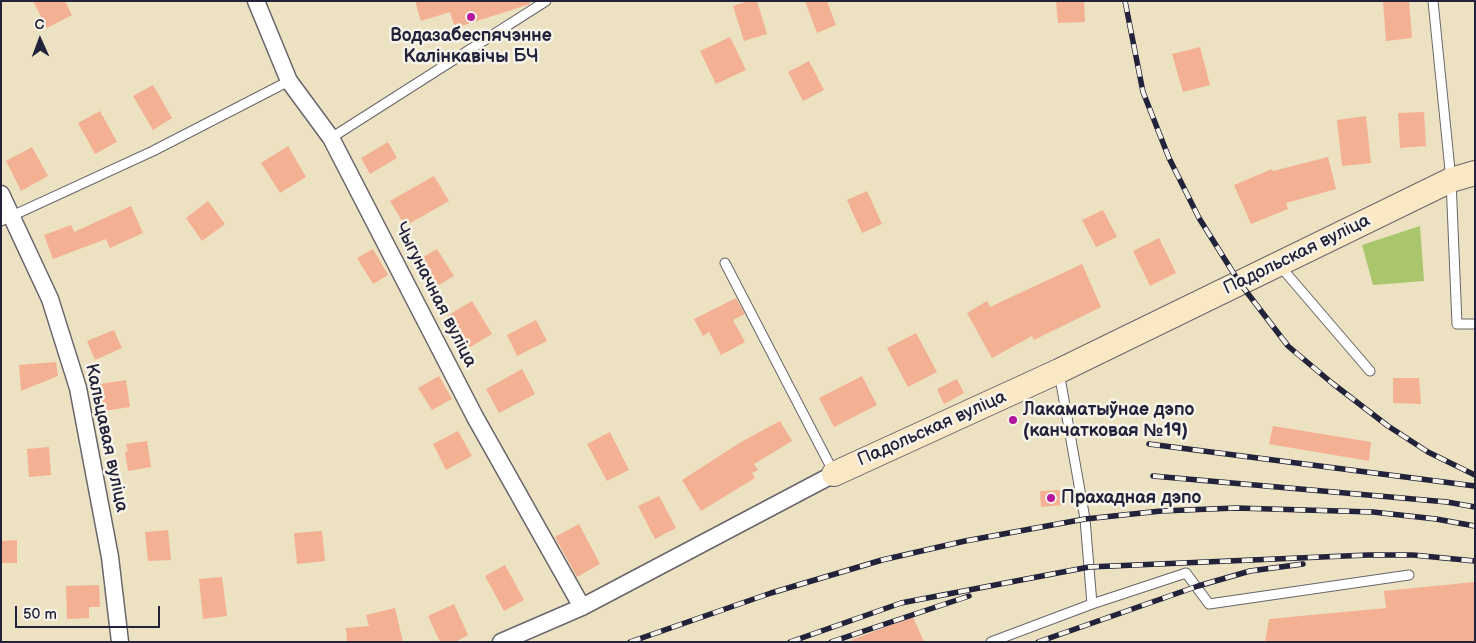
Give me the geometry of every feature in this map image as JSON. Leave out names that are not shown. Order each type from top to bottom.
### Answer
[{"type":"street","name":"Чыгуначная вуліца","points":[[256,1],[289,81],[331,138],[475,417],[582,607]]},
{"type":"street","name":"Падольская вуліца","points":[[501,642],[582,607],[834,474],[1059,371],[1451,180],[1475,172]]},
{"type":"street","name":"Кальцавая вуліца","points":[[1,194],[7,218],[50,299],[78,388],[110,557],[120,642]]},
{"type":"lane","points":[[331,138],[546,1]]},
{"type":"lane","points":[[1433,1],[1451,180],[1457,324],[1475,324]]},
{"type":"lane","points":[[7,218],[152,151],[289,81]]},
{"type":"lane","points":[[725,262],[834,474]]},
{"type":"lane","points":[[1278,264],[1370,370]]},
{"type":"lane","points":[[1059,371],[1085,519],[1092,604]]},
{"type":"lane","points":[[991,642],[1092,604],[1186,572],[1209,604],[1409,575]]},
{"type":"green space","points":[[1420,226],[1424,281],[1373,285],[1362,245]]},
{"type":"building","points":[[33,1],[65,1],[72,15],[47,28]]},
{"type":"building","name":"Водазабеспячэнне Калінкавічы БЧ","points":[[415,1],[529,1],[530,4],[455,28],[450,12],[421,21]]},
{"type":"building","points":[[748,1],[757,1],[767,34],[744,41],[733,6]]},
{"type":"building","points":[[805,1],[827,1],[836,25],[817,33]]},
{"type":"building","points":[[1056,1],[1084,1],[1085,22],[1058,23]]},
{"type":"building","points":[[1409,1],[1412,38],[1386,41],[1383,2]]},
{"type":"building","points":[[730,37],[746,70],[716,84],[700,51]]},
{"type":"building","points":[[1200,47],[1210,85],[1183,92],[1172,54]]},
{"type":"building","points":[[809,61],[824,90],[803,101],[788,72]]},
{"type":"building","points":[[153,85],[172,118],[153,130],[133,96]]},
{"type":"building","points":[[100,111],[117,142],[95,154],[78,123]]},
{"type":"building","points":[[1424,112],[1426,146],[1400,148],[1398,113]]},
{"type":"building","points":[[1366,116],[1371,163],[1342,166],[1337,120]]},
{"type":"building","points":[[388,142],[397,158],[370,174],[361,158]]},
{"type":"building","points":[[288,146],[306,177],[280,193],[261,163]]},
{"type":"building","points":[[32,147],[48,176],[21,191],[6,161]]},
{"type":"building","points":[[1328,157],[1336,189],[1286,203],[1288,209],[1251,224],[1234,185],[1272,169],[1273,171]]},
{"type":"building","points":[[434,176],[449,201],[405,226],[390,201]]},
{"type":"building","points":[[867,191],[882,224],[862,233],[847,200]]},
{"type":"building","points":[[208,201],[225,224],[202,241],[186,218]]},
{"type":"building","points":[[131,206],[143,233],[110,248],[106,239],[53,259],[44,235],[71,225],[74,232]]},
{"type":"building","points":[[1103,210],[1117,237],[1096,247],[1082,220]]},
{"type":"building","points":[[1159,238],[1176,273],[1150,286],[1133,251]]},
{"type":"building","points":[[373,249],[388,275],[373,284],[357,258]]},
{"type":"building","points":[[437,249],[454,276],[429,291],[413,263]]},
{"type":"building","points":[[1082,264],[1101,307],[1034,340],[1032,336],[992,358],[967,313],[987,301],[990,307]]},
{"type":"building","points":[[736,298],[745,314],[733,320],[745,342],[721,355],[709,332],[703,336],[694,319]]},
{"type":"building","points":[[472,301],[492,334],[467,349],[447,316]]},
{"type":"building","points":[[536,320],[547,341],[517,356],[507,335]]},
{"type":"building","points":[[114,330],[122,348],[95,360],[87,341]]},
{"type":"building","points":[[916,333],[937,372],[908,387],[887,348]]},
{"type":"building","points":[[56,362],[58,376],[21,391],[19,365]]},
{"type":"building","points":[[522,369],[535,394],[499,413],[486,389]]},
{"type":"building","points":[[439,376],[452,399],[432,410],[418,388]]},
{"type":"building","points":[[862,376],[877,405],[834,427],[819,398]]},
{"type":"building","points":[[1393,378],[1419,378],[1421,404],[1393,403]]},
{"type":"building","points":[[957,379],[964,393],[944,404],[937,389]]},
{"type":"building","points":[[126,380],[130,407],[104,411],[100,384]]},
{"type":"building","points":[[780,421],[792,441],[754,464],[758,470],[752,473],[755,478],[701,511],[682,480],[741,442]]},
{"type":"building","points":[[1273,426],[1371,442],[1369,461],[1269,444]]},
{"type":"building","points":[[458,431],[472,456],[446,470],[433,444]]},
{"type":"building","points":[[610,432],[629,470],[607,481],[587,444]]},
{"type":"building","points":[[147,441],[151,467],[128,471],[125,452],[128,451],[126,444]]},
{"type":"building","points":[[49,447],[51,475],[29,477],[27,449]]},
{"type":"building","name":"Прахадная дэпо","points":[[1061,490],[1062,505],[1041,507],[1040,491]]},
{"type":"building","points":[[659,496],[676,528],[655,539],[638,506]]},
{"type":"building","points":[[579,524],[600,564],[577,577],[555,537]]},
{"type":"building","points":[[168,530],[171,560],[148,561],[145,532]]},
{"type":"building","points":[[322,531],[325,561],[297,564],[294,533]]},
{"type":"building","points":[[17,540],[17,563],[1,563],[1,541]]},
{"type":"building","points":[[505,565],[524,600],[504,611],[485,576]]},
{"type":"building","points":[[222,577],[227,616],[203,619],[199,579]]},
{"type":"building","points":[[1475,582],[1475,642],[1265,642],[1269,619],[1386,608],[1384,591]]},
{"type":"building","points":[[99,585],[100,607],[89,607],[89,618],[67,619],[66,586]]},
{"type":"building","points":[[454,604],[468,635],[455,642],[440,642],[428,616]]},
{"type":"building","points":[[395,608],[403,642],[347,642],[346,628],[369,626],[366,615]]},
{"type":"building","points":[[913,617],[924,642],[852,642],[851,640]]},
{"type":"railway","points":[[1125,1],[1143,92],[1169,158],[1199,218],[1239,282],[1288,346],[1332,383],[1388,426],[1428,452],[1475,475]]},
{"type":"railway","points":[[1149,444],[1475,486]]},
{"type":"railway","points":[[1153,476],[1447,502],[1475,507]]},
{"type":"railway","points":[[630,642],[771,593],[882,560],[965,541],[1085,519],[1161,511],[1236,508],[1373,512],[1436,519],[1475,526]]},
{"type":"railway","points":[[790,642],[901,603],[1089,567],[1368,555],[1413,555],[1475,561]]},
{"type":"railway","points":[[1038,642],[1198,586],[1250,571],[1303,564]]},
{"type":"railway","points":[[831,642],[969,596]]},
{"type":"place","name":"Водазабеспячэнне Калінкавічы БЧ","points":[[471,17]]},
{"type":"place","name":"Лакаматыўнае дэпо (канчатковая №19)","points":[[1013,420]]},
{"type":"place","name":"Прахадная дэпо","points":[[1051,498]]}]
